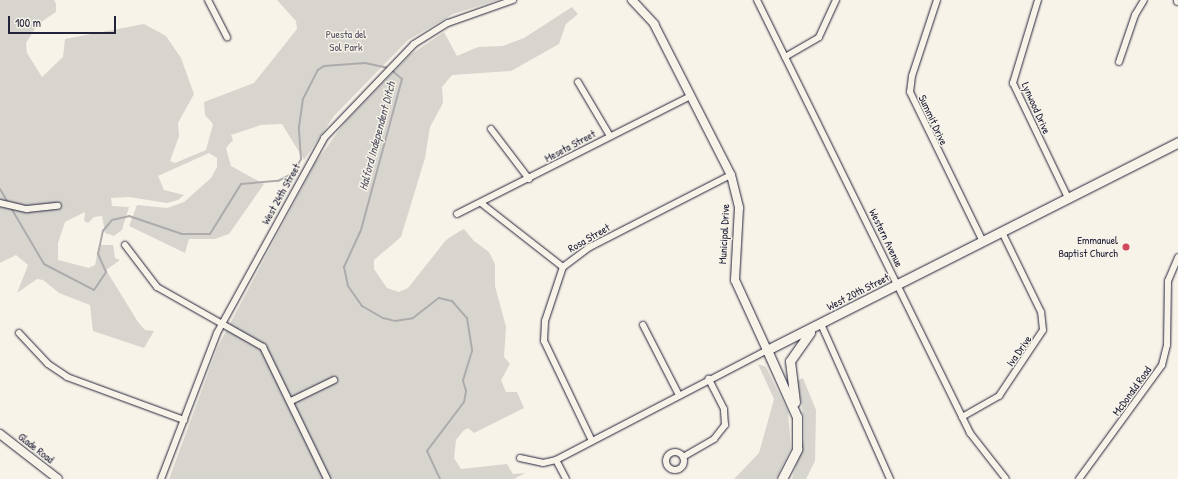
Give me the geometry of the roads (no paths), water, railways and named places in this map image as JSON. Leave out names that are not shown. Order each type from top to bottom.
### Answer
[{"type":"main road","name":"West 20th Street","points":[[767,350],[818,326],[1178,142]]},
{"type":"main road","points":[[797,417],[790,360],[818,326]]},
{"type":"main road","name":"Municipal Drive","points":[[767,350],[797,417],[797,449],[782,479]]},
{"type":"street","points":[[208,0],[228,37]]},
{"type":"street","name":"West 24th Street","points":[[161,479],[222,322],[316,152],[352,106],[405,51],[426,35],[457,19],[513,0]]},
{"type":"street","name":"Municipal Drive","points":[[632,0],[654,24],[731,175],[739,208],[735,280],[767,350]]},
{"type":"street","name":"Western Avenue","points":[[757,0],[962,417],[981,450],[1006,479]]},
{"type":"street","points":[[785,57],[819,37],[836,0]]},
{"type":"street","name":"Summit Drive","points":[[937,0],[912,76],[910,92],[983,242]]},
{"type":"street","name":"Lynwood Drive","points":[[1038,0],[1014,83],[1068,198]]},
{"type":"street","points":[[1119,62],[1134,15],[1144,0]]},
{"type":"street","points":[[578,82],[610,136]]},
{"type":"street","name":"Meseta Street","points":[[457,214],[691,96]]},
{"type":"street","points":[[491,129],[529,179]]},
{"type":"street","name":"Rosa Street","points":[[592,441],[544,341],[545,321],[563,268],[590,247],[731,175]]},
{"type":"street","points":[[0,203],[27,209],[58,206]]},
{"type":"street","points":[[481,203],[563,268]]},
{"type":"street","name":"Iva Drive","points":[[962,417],[999,396],[1043,330],[1041,312],[1002,232]]},
{"type":"street","points":[[125,245],[157,287],[222,322],[264,347],[327,479]]},
{"type":"street","name":"McDonald Road","points":[[1079,479],[1165,360],[1167,290],[1178,257]]},
{"type":"street","points":[[643,325],[679,395]]},
{"type":"street","points":[[818,326],[890,479]]},
{"type":"street","points":[[19,333],[48,364],[67,377],[184,420]]},
{"type":"street","name":"West 20th Street","points":[[520,458],[548,462],[556,460],[767,350]]},
{"type":"street","points":[[683,457],[714,439],[726,425],[724,409],[709,379]]},
{"type":"street","points":[[291,401],[334,380]]},
{"type":"street","name":"Glade Road","points":[[0,434],[58,479]]},
{"type":"street","points":[[556,460],[566,479]]},
{"type":"waterway","name":"Halford Independent Ditch","points":[[0,189],[44,264],[94,290],[106,272],[98,254],[103,231],[112,220],[129,216],[182,234],[210,234],[241,184],[278,181],[293,173],[301,159],[299,127],[303,99],[318,70],[324,66],[365,63],[389,68],[402,79],[361,230],[344,267],[348,286],[362,306],[383,318],[395,321],[413,318],[439,298],[452,301],[467,318],[472,351],[463,381],[466,391],[464,402],[427,451],[440,479]]},
{"type":"place","name":"Emmanuel Baptist Church","points":[[1126,247]]},
{"type":"park label","name":"Puesta del Sol Park","points":[[346,41]]}]
